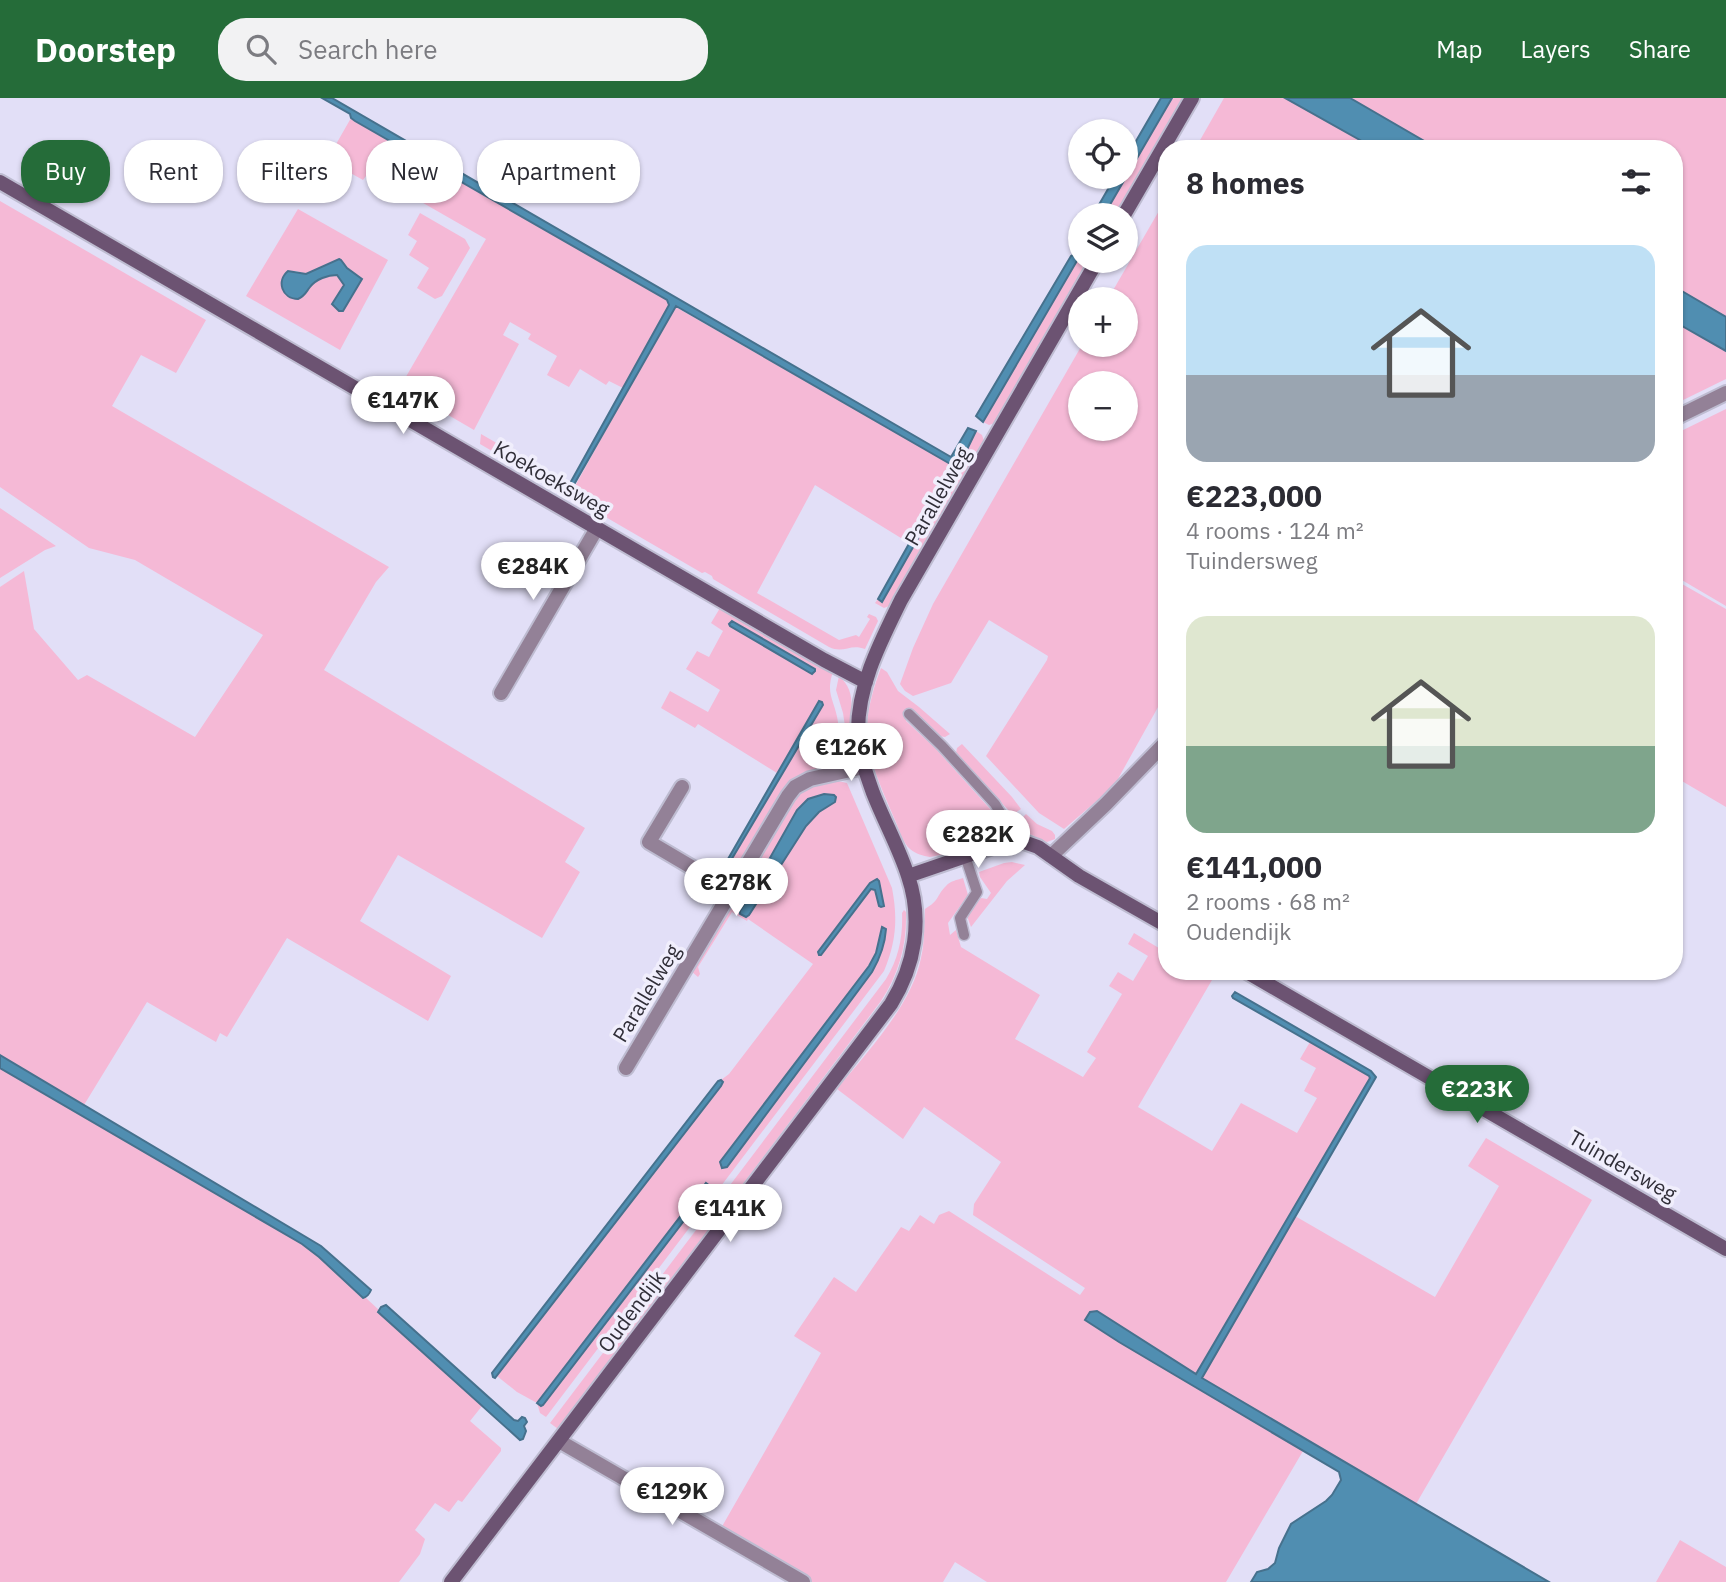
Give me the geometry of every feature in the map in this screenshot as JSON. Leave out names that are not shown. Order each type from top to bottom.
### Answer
[{"type":"street","points":[[1168,140],[1192,98]]},
{"type":"street","points":[[1131,203],[1158,156]]},
{"type":"street","name":"Koekoeksweg","points":[[0,182],[824,660],[866,681]]},
{"type":"street","name":"Parallelweg","points":[[908,876],[864,767],[858,733],[860,705],[866,681],[881,639],[901,600],[1090,273]]},
{"type":"street","points":[[1683,414],[1726,393]]},
{"type":"street","points":[[501,693],[597,528]]},
{"type":"street","points":[[1051,856],[1158,750]]},
{"type":"street","name":"Parallelweg","points":[[626,1068],[795,787],[810,779],[864,767]]},
{"type":"street","points":[[682,787],[649,842],[732,891]]},
{"type":"street","points":[[908,876],[1010,841],[1026,842],[1158,921]]},
{"type":"street","name":"Oudendijk","points":[[451,1582],[898,993],[908,970],[915,941],[915,907],[908,876]]},
{"type":"street","name":"Tuindersweg","points":[[1261,980],[1726,1249]]},
{"type":"street","points":[[559,1441],[803,1582]]},
{"type":"lane","points":[[909,714],[995,804],[1004,819],[1010,841]]},
{"type":"lane","points":[[964,935],[960,918],[977,892],[965,856]]},
{"type":"shaded area","points":[[1172,98],[1182,98],[1138,175],[1138,156]]},
{"type":"shaded area","points":[[1224,98],[1285,98],[1360,140],[1200,140]]},
{"type":"shaded area","points":[[1350,98],[1726,98],[1726,317],[1683,292],[1683,140],[1422,140]]},
{"type":"shaded area","points":[[351,118],[389,140],[366,140],[366,176],[363,180],[352,174],[352,140],[338,140]]},
{"type":"shaded area","points":[[463,182],[477,190],[477,203],[499,203],[667,299],[669,305],[623,388],[609,381],[606,385],[580,369],[569,387],[547,375],[557,356],[528,339],[531,334],[510,322],[503,335],[519,344],[474,430],[400,387],[486,239],[423,203],[463,203]]},
{"type":"shaded area","points":[[1119,189],[1130,189],[1122,203],[1111,203]]},
{"type":"shaded area","points":[[0,201],[206,320],[176,373],[141,355],[112,406],[389,567],[376,582],[324,670],[585,828],[565,862],[580,872],[542,938],[398,855],[360,921],[451,976],[428,1021],[287,938],[227,1037],[220,1033],[216,1042],[147,1002],[84,1105],[0,1055],[0,587],[24,571],[34,629],[78,680],[87,675],[195,737],[263,635],[135,560],[89,548],[0,487]]},
{"type":"shaded area","points":[[298,209],[388,260],[340,350],[246,296]],"holes":[[[339,259],[362,279],[351,297],[341,280],[335,276],[316,281],[298,299],[281,282],[288,271],[306,274]]]},
{"type":"shaded area","points":[[420,213],[465,239],[470,248],[442,296],[435,299],[417,288],[429,268],[409,255],[417,241],[408,235]]},
{"type":"shaded area","points":[[1158,213],[1158,707],[1114,786],[1064,829],[1039,813],[986,756],[1048,656],[989,620],[951,683],[913,696],[900,684],[933,604],[1075,357],[1138,357],[1138,287],[1115,287],[1123,273],[1138,273],[1138,247]]},
{"type":"shaded area","points":[[1070,273],[1081,273],[1073,287],[1068,287],[1068,297],[995,423],[989,425],[983,422]]},
{"type":"shaded area","points":[[674,306],[952,465],[909,543],[815,485],[757,593],[839,640],[856,635],[859,637],[870,619],[867,617],[869,614],[876,617],[878,621],[865,649],[829,647],[712,576],[702,573],[480,444],[481,434],[574,488]]},
{"type":"shaded area","points":[[1683,327],[1726,351],[1726,379],[1683,400]]},
{"type":"shaded area","points":[[1726,409],[1726,606],[1683,581],[1683,430]]},
{"type":"shaded area","points":[[976,431],[982,435],[984,441],[889,606],[884,608],[875,603],[878,599],[882,601]]},
{"type":"shaded area","points":[[0,508],[56,546],[0,578]]},
{"type":"shaded area","points":[[1683,585],[1726,609],[1726,807],[1683,782]]},
{"type":"shaded area","points":[[720,608],[833,672],[830,692],[838,722],[842,756],[829,766],[810,773],[779,795],[776,799],[778,804],[730,880],[718,874],[723,864],[724,866],[819,701],[777,773],[698,724],[695,728],[661,708],[670,691],[708,712],[720,690],[686,669],[697,651],[709,657],[723,631],[711,623]]},
{"type":"shaded area","points":[[881,668],[887,672],[898,691],[950,734],[939,736],[907,708],[906,721],[935,748],[991,810],[996,826],[990,836],[965,848],[930,857],[915,852],[905,843],[876,774],[868,739],[870,704]]},
{"type":"shaded area","points":[[839,676],[849,690],[851,700],[848,746],[836,690]]},
{"type":"shaded area","points":[[962,744],[1021,809],[1011,813],[956,753]]},
{"type":"shaded area","points":[[833,780],[847,783],[892,888],[895,930],[884,971],[546,1417],[540,1413],[537,1403],[497,1376],[721,1086],[721,1080],[729,1074],[813,964],[748,919],[747,921],[732,912],[698,967],[698,977],[691,971],[789,802],[809,787]],"holes":[[[881,929],[886,929],[882,952],[872,972],[727,1167],[720,1165],[869,966],[876,954]]]},
{"type":"shaded area","points":[[1026,814],[1037,824],[1052,831],[1055,839],[1047,842],[1019,829],[1021,819]]},
{"type":"shaded area","points":[[1012,862],[1025,865],[1007,881],[971,927],[967,916],[981,898],[987,899],[991,893],[979,872]]},
{"type":"shaded area","points":[[963,878],[968,895],[948,923],[950,935],[956,930],[961,947],[1040,995],[1015,1039],[1083,1077],[1096,1058],[1087,1052],[1122,994],[1109,986],[1118,972],[1133,981],[1148,956],[1128,944],[1134,933],[1158,948],[1158,980],[1212,980],[1138,1107],[1212,1151],[1241,1103],[1297,1133],[1317,1098],[1304,1091],[1316,1068],[1300,1059],[1310,1042],[1370,1077],[1196,1374],[1097,1311],[1092,1311],[1086,1319],[1119,1342],[1303,1451],[1226,1582],[987,1582],[955,1562],[943,1582],[812,1582],[720,1530],[821,1353],[794,1336],[834,1277],[856,1292],[901,1227],[909,1231],[920,1215],[934,1224],[939,1215],[949,1211],[1080,1295],[1085,1288],[973,1215],[974,1204],[1001,1162],[924,1107],[903,1139],[837,1089],[887,1027],[908,993],[922,952],[925,909],[954,881]]},
{"type":"shaded area","points":[[904,910],[906,924],[901,958],[881,1001],[558,1429],[550,1423],[886,979],[899,947]]},
{"type":"shaded area","points":[[0,1068],[312,1251],[482,1406],[470,1421],[501,1448],[501,1451],[462,1502],[458,1500],[449,1512],[435,1503],[415,1530],[425,1539],[420,1554],[399,1582],[0,1582]]},
{"type":"shaded area","points":[[1486,1138],[1592,1200],[1416,1504],[1202,1378],[1295,1216],[1435,1297],[1499,1186],[1468,1166]]},
{"type":"shaded area","points":[[1680,1540],[1726,1567],[1726,1582],[1656,1582]]},
{"type":"water","points":[[322,98],[332,98],[404,140],[388,140],[355,121],[350,114]]},
{"type":"water","points":[[1161,98],[1172,98],[1138,156],[1138,138]]},
{"type":"water","points":[[1285,98],[1350,98],[1422,140],[1360,140]]},
{"type":"water","points":[[463,174],[477,182],[477,191],[463,183]]},
{"type":"water","points":[[1108,189],[1119,189],[1111,203],[1100,203]]},
{"type":"water","points":[[498,203],[513,203],[951,457],[968,428],[976,431],[882,602],[878,599],[952,465],[676,306],[572,488],[569,485],[669,305],[667,300]]},
{"type":"water","points":[[339,259],[362,279],[343,311],[339,311],[332,304],[344,285],[337,275],[319,280],[298,299],[288,296],[282,289],[282,280],[288,271],[306,274]]},
{"type":"water","points":[[1068,261],[1070,273],[983,422],[976,416]]},
{"type":"water","points":[[1683,292],[1726,317],[1726,351],[1683,327]]},
{"type":"water","points":[[732,621],[815,671],[812,674],[730,626]]},
{"type":"water","points":[[819,701],[823,705],[727,867],[724,866]]},
{"type":"water","points":[[824,794],[834,795],[835,802],[819,812],[806,826],[749,915],[746,917],[740,914],[797,810],[808,799]]},
{"type":"water","points":[[877,879],[884,906],[879,906],[875,890],[871,889],[819,955],[818,952],[870,883]]},
{"type":"water","points":[[882,927],[886,929],[885,940],[872,972],[727,1167],[722,1168],[720,1162],[869,966],[876,953]]},
{"type":"water","points":[[1235,992],[1371,1071],[1376,1077],[1202,1378],[1549,1582],[1251,1582],[1257,1572],[1268,1569],[1275,1563],[1291,1524],[1332,1495],[1341,1480],[1339,1472],[1085,1320],[1090,1312],[1097,1311],[1196,1374],[1370,1078],[1233,998]]},
{"type":"water","points":[[0,1055],[321,1246],[371,1290],[363,1298],[302,1244],[0,1068]]},
{"type":"water","points":[[721,1080],[721,1086],[495,1378],[493,1377],[492,1373]]},
{"type":"water","points":[[706,1183],[709,1188],[543,1405],[537,1403]]},
{"type":"water","points":[[386,1305],[514,1420],[525,1418],[527,1422],[523,1439],[520,1440],[378,1312]]}]
